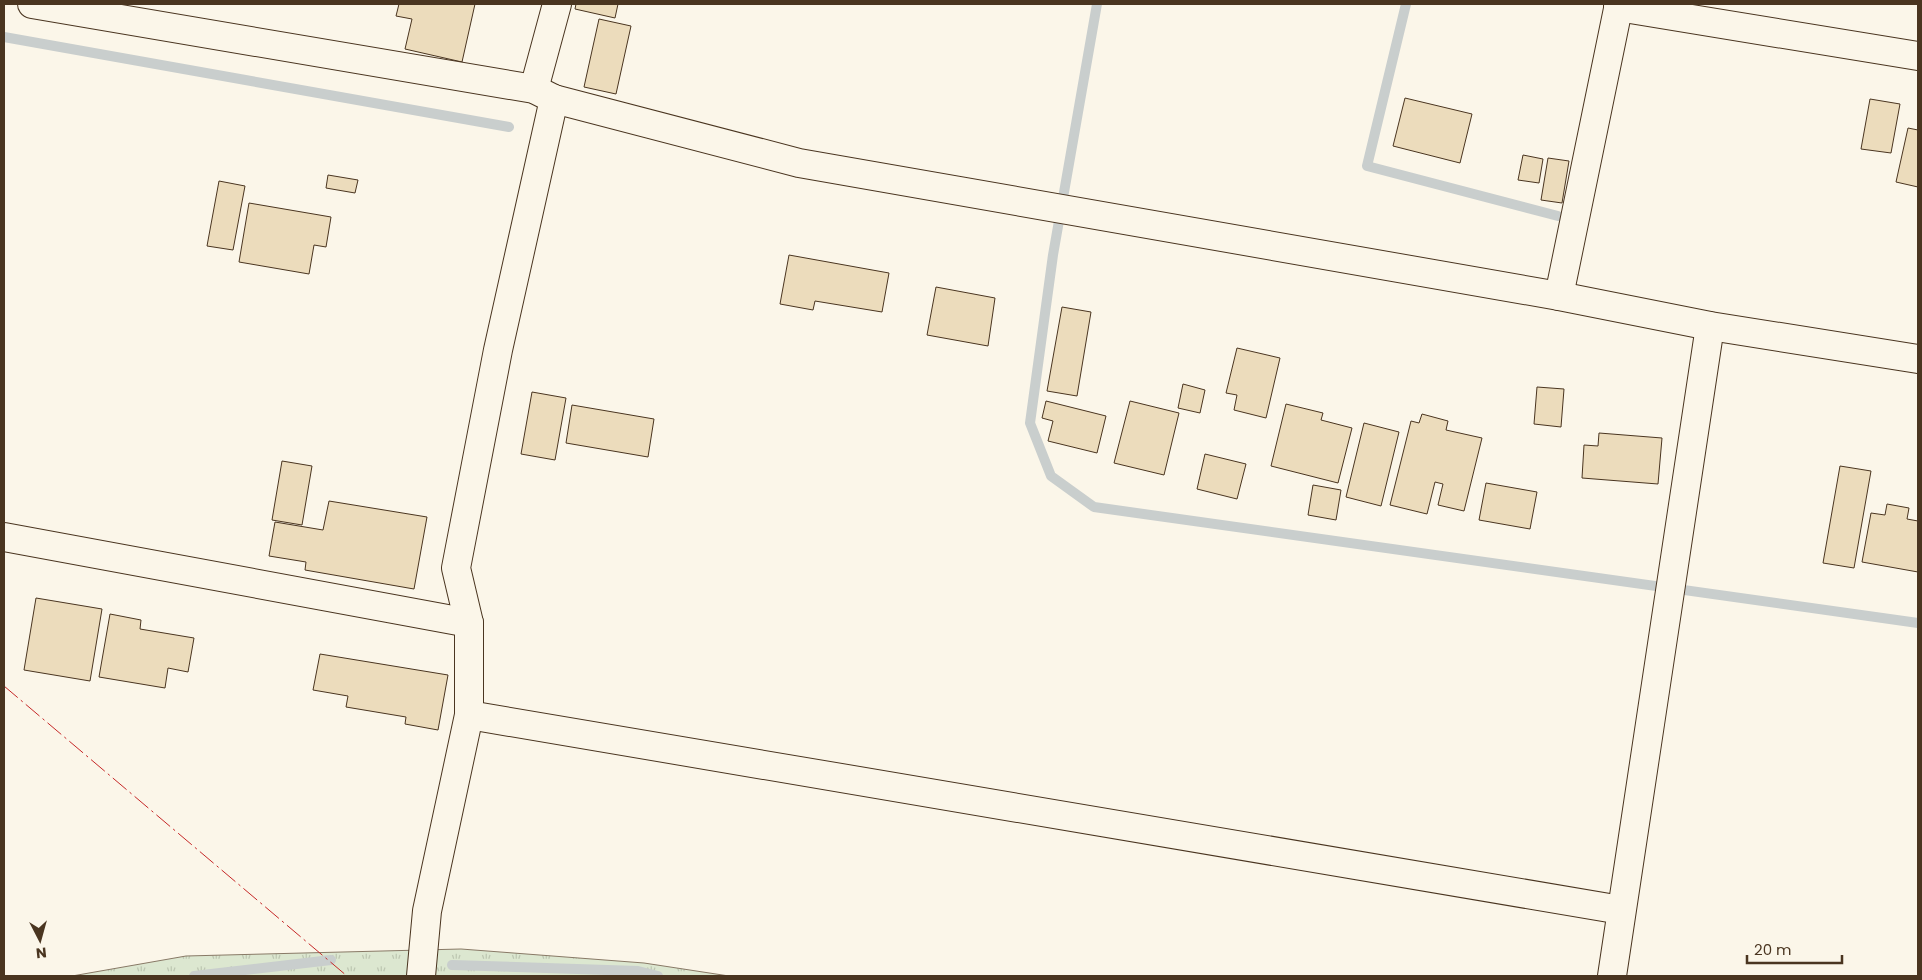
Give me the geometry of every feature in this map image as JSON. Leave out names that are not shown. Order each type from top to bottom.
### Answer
[{"type":"street","points":[[32,4],[544,94],[800,164],[1559,296],[1710,326],[1918,359]]},
{"type":"street","points":[[421,976],[428,911],[469,715],[469,623],[456,568],[498,350],[544,94],[557,4]]},
{"type":"street","points":[[1559,296],[1619,5],[1918,56]]},
{"type":"street","points":[[1612,976],[1710,326]]},
{"type":"street","points":[[4,537],[469,623]]},
{"type":"street","points":[[469,715],[1621,910]]},
{"type":"green space","points":[[461,949],[644,963],[729,976],[72,976],[186,956]]},
{"type":"building","points":[[399,4],[475,4],[462,62],[405,49],[412,19],[396,16]]},
{"type":"building","points":[[576,4],[618,4],[615,18],[575,9]]},
{"type":"building","points":[[599,19],[631,26],[616,94],[584,87]]},
{"type":"building","points":[[1405,98],[1472,114],[1460,163],[1393,146]]},
{"type":"building","points":[[1870,99],[1900,104],[1891,153],[1861,149]]},
{"type":"building","points":[[1908,128],[1918,130],[1918,187],[1896,182]]},
{"type":"building","points":[[1523,155],[1543,159],[1539,183],[1518,180]]},
{"type":"building","points":[[1548,158],[1569,161],[1562,203],[1541,200]]},
{"type":"building","points":[[328,175],[358,180],[355,193],[326,188]]},
{"type":"building","points":[[219,181],[245,186],[233,250],[207,246]]},
{"type":"building","points":[[249,203],[331,217],[326,247],[314,245],[309,274],[239,262]]},
{"type":"building","points":[[789,255],[889,273],[882,312],[815,301],[813,310],[780,304]]},
{"type":"building","points":[[936,287],[995,298],[988,346],[927,335]]},
{"type":"building","points":[[1062,307],[1091,312],[1077,396],[1047,391]]},
{"type":"building","points":[[1237,348],[1280,358],[1266,418],[1234,410],[1237,395],[1226,393]]},
{"type":"building","points":[[1183,384],[1205,390],[1200,413],[1178,408]]},
{"type":"building","points":[[1537,387],[1564,389],[1561,427],[1534,424]]},
{"type":"building","points":[[532,392],[566,398],[555,460],[521,454]]},
{"type":"building","points":[[1046,401],[1106,416],[1097,453],[1048,441],[1053,421],[1042,418]]},
{"type":"building","points":[[1130,401],[1179,413],[1164,475],[1114,463]]},
{"type":"building","points":[[1286,404],[1323,413],[1321,420],[1352,428],[1338,483],[1271,466]]},
{"type":"building","points":[[572,405],[654,419],[648,457],[566,443]]},
{"type":"building","points":[[1422,414],[1448,421],[1446,430],[1482,438],[1464,511],[1438,505],[1443,484],[1435,482],[1427,514],[1390,505],[1411,421],[1419,423]]},
{"type":"building","points":[[1364,423],[1399,432],[1381,506],[1346,497]]},
{"type":"building","points":[[1599,433],[1662,438],[1658,484],[1582,478],[1584,445],[1598,446]]},
{"type":"building","points":[[1205,454],[1246,464],[1237,499],[1197,489]]},
{"type":"building","points":[[282,461],[312,466],[302,525],[272,520]]},
{"type":"building","points":[[1840,466],[1871,471],[1854,568],[1823,563]]},
{"type":"building","points":[[1486,483],[1537,492],[1530,529],[1479,520]]},
{"type":"building","points":[[1313,485],[1341,490],[1336,520],[1308,515]]},
{"type":"building","points":[[329,501],[427,517],[414,589],[305,570],[306,562],[269,556],[275,522],[323,530]]},
{"type":"building","points":[[1887,504],[1909,508],[1907,519],[1918,521],[1918,572],[1862,562],[1871,513],[1885,515]]},
{"type":"building","points":[[36,598],[102,609],[90,681],[24,670]]},
{"type":"building","points":[[110,614],[141,620],[140,629],[194,638],[188,672],[168,668],[165,688],[99,677]]},
{"type":"building","points":[[320,654],[448,675],[438,730],[405,724],[406,717],[346,707],[348,696],[313,690]]},
{"type":"waterway","points":[[1097,4],[1053,255],[1030,423],[1051,476],[1094,507],[1918,623]]},
{"type":"waterway","points":[[1406,4],[1367,166],[1558,216]]},
{"type":"waterway","points":[[4,37],[509,127]]},
{"type":"waterway","points":[[194,976],[331,960]]},
{"type":"waterway","points":[[452,965],[638,971],[658,976]]},
{"type":"power","points":[[4,686],[347,976]]}]
